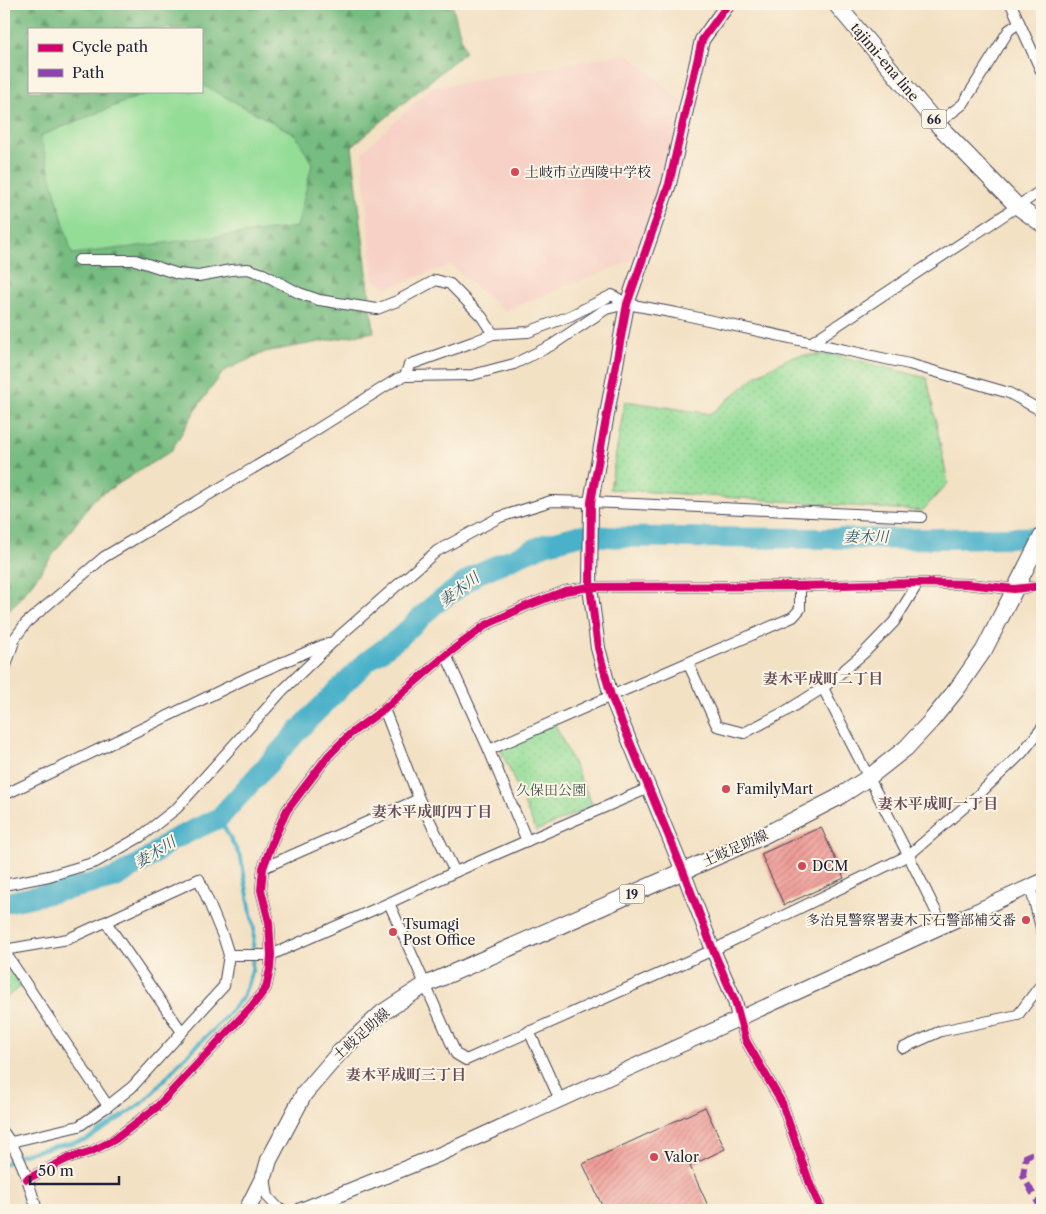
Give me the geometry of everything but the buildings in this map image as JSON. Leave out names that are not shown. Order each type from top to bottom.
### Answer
[{"type":"main road","name":"tajimi-ena line","points":[[836,4],[938,124],[1017,206],[1042,224]]},
{"type":"main road","name":"土岐足助線","points":[[247,1210],[265,1174],[269,1160],[304,1094],[340,1052],[382,1013],[425,986],[759,838],[837,798],[868,778],[906,748],[957,689],[984,650],[1042,536]]},
{"type":"street","points":[[728,4],[702,40],[669,184],[627,304],[591,502],[590,587],[598,648],[611,696],[735,1001],[746,1041],[782,1103],[811,1187],[821,1208]]},
{"type":"street","points":[[1011,4],[1042,73]]},
{"type":"street","points":[[938,124],[963,104],[1009,30],[1019,23]]},
{"type":"street","points":[[812,342],[1042,190]]},
{"type":"street","points":[[79,260],[135,260],[178,274],[198,276],[248,269],[263,274],[299,293],[320,300],[376,309],[397,302],[436,280],[450,284],[482,317],[493,334]]},
{"type":"street","points":[[405,376],[409,365],[493,334],[528,332],[570,316],[612,295],[627,304],[909,364],[1009,394],[1042,411]]},
{"type":"street","points":[[4,672],[15,638],[26,622],[104,557],[287,448],[398,379],[405,376],[472,375],[514,364],[552,345],[606,309],[627,304]]},
{"type":"street","points":[[4,885],[49,876],[96,862],[140,837],[177,808],[283,690],[393,589],[437,551],[500,517],[551,501],[921,517]]},
{"type":"street","points":[[688,663],[717,726],[744,733],[786,711],[823,688],[864,653],[894,622],[918,583]]},
{"type":"street","points":[[27,1179],[66,1159],[92,1151],[114,1140],[157,1107],[252,1006],[266,988],[270,969],[269,922],[262,890],[263,868],[287,810],[329,755],[350,734],[384,709],[446,655],[486,625],[524,607],[565,591],[590,587],[800,586],[918,583],[1018,583],[1042,586]]},
{"type":"street","points":[[490,750],[793,618],[800,609],[800,586]]},
{"type":"street","points":[[4,795],[251,676],[336,640]]},
{"type":"street","points":[[446,655],[490,750],[527,842]]},
{"type":"street","points":[[823,688],[909,855],[943,926]]},
{"type":"street","points":[[384,709],[420,800],[455,872]]},
{"type":"street","points":[[389,903],[456,1054],[466,1060],[713,950],[909,855],[995,779],[1022,753],[1042,728]]},
{"type":"street","points":[[229,955],[271,955],[648,788]]},
{"type":"street","points":[[263,868],[420,800]]},
{"type":"street","points":[[11,1142],[79,1126],[108,1106],[132,1087],[224,986],[229,955],[199,878],[68,939],[4,950],[108,1106]]},
{"type":"street","points":[[299,1210],[443,1153],[1036,884],[1042,931]]},
{"type":"street","points":[[106,922],[182,1032]]},
{"type":"street","points":[[903,1048],[941,1031],[1018,1015],[1042,983]]},
{"type":"street","points":[[529,1031],[560,1100]]},
{"type":"street","points":[[4,1133],[11,1142],[27,1179],[37,1210]]},
{"type":"street","points":[[265,1174],[268,1198],[280,1210],[284,1210]]},
{"type":"shaded area","name":"土岐市立西陵中学校","points":[[628,53],[682,102],[661,192],[633,260],[504,311],[450,265],[388,288],[374,280],[362,152],[431,88]]},
{"type":"green space","points":[[4,4],[452,4],[465,52],[352,146],[374,332],[265,352],[224,371],[198,406],[171,451],[94,499],[30,586],[4,617]]},
{"type":"green space","points":[[202,85],[296,135],[312,164],[297,227],[72,254],[40,136],[150,92],[202,92]]},
{"type":"green space","points":[[833,354],[927,378],[948,483],[922,511],[610,489],[625,401],[711,414],[757,375],[793,356]]},
{"type":"green space","name":"久保田公園","points":[[555,724],[593,806],[536,831],[500,748]]},
{"type":"green space","points":[[4,959],[21,986],[4,999]]},
{"type":"waterway","name":"妻木川","points":[[4,903],[115,878],[150,857],[170,841],[219,818],[309,719],[366,662],[399,638],[434,605],[477,574],[546,544],[580,535],[615,537],[899,539],[1042,537]]},
{"type":"waterway","points":[[4,1165],[13,1157],[86,1140],[145,1101],[243,997],[252,971],[254,929],[241,858],[219,818]]},
{"type":"marked path","points":[[1042,1150],[1026,1156],[1023,1176],[1042,1210]]},
{"type":"cycle path","points":[[728,4],[702,40],[669,184],[627,304],[591,502],[590,587],[598,648],[611,696],[735,1001],[746,1041],[782,1103],[811,1187],[819,1204],[819,1210]]},
{"type":"cycle path","points":[[27,1179],[67,1159],[92,1151],[114,1140],[157,1107],[252,1006],[266,988],[270,969],[269,922],[261,890],[263,868],[287,810],[329,755],[350,734],[384,709],[446,655],[486,625],[524,607],[565,591],[590,587],[800,586],[918,583],[967,584],[1014,589],[1042,586]]},
{"type":"place","name":"土岐市立西陵中学校","points":[[515,172]]},
{"type":"place","name":"FamilyMart","points":[[726,789]]},
{"type":"place","name":"DCM","points":[[802,866]]},
{"type":"place","name":"多治見警察署妻木下石警部補交番","points":[[1026,920]]},
{"type":"place","name":"Tsumagi Post Office","points":[[393,932]]},
{"type":"place","name":"Valor","points":[[654,1157]]},
{"type":"district","name":"妻木平成町二丁目","points":[[823,678]]},
{"type":"district","name":"妻木平成町一丁目","points":[[938,803]]},
{"type":"district","name":"妻木平成町四丁目","points":[[432,811]]},
{"type":"district","name":"妻木平成町三丁目","points":[[406,1074]]}]
